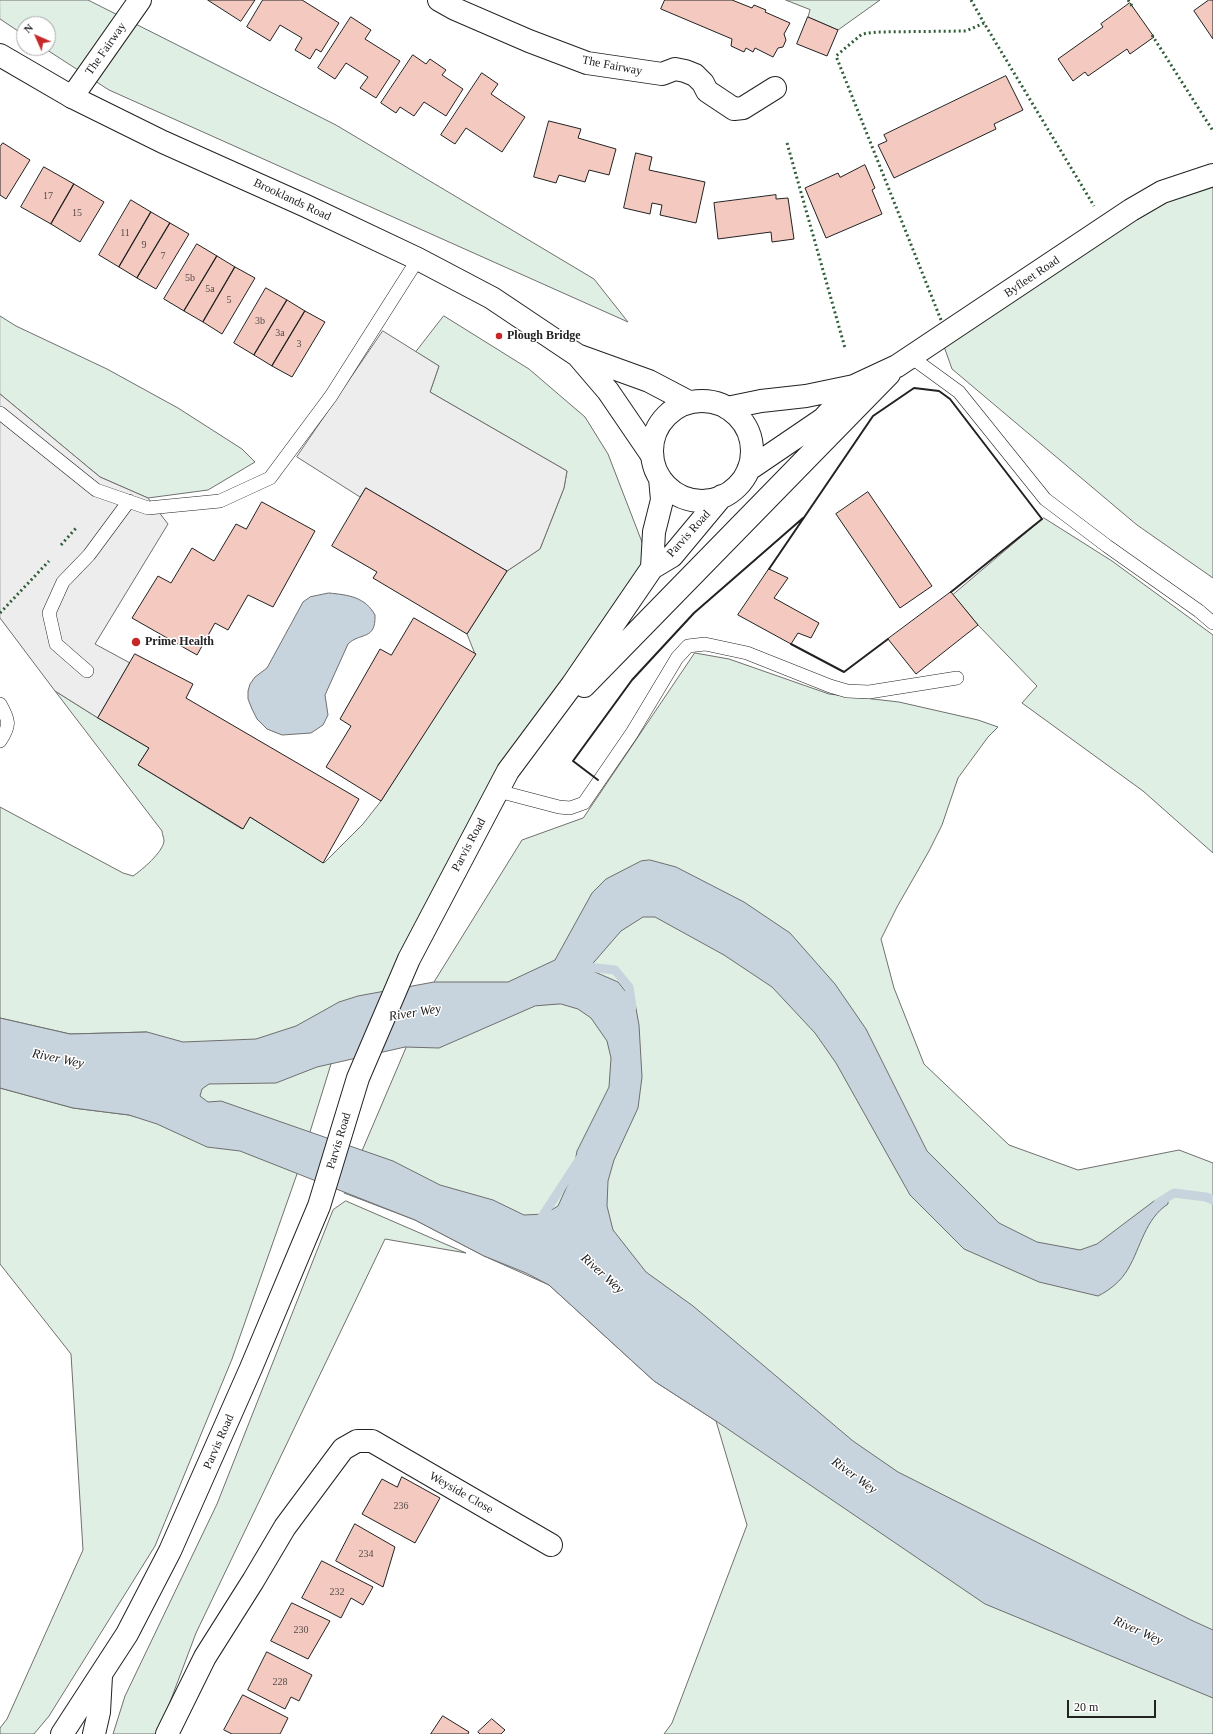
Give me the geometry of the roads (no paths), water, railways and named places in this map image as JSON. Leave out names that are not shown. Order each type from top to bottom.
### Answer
[{"type":"main road","name":"The Fairway","points":[[72,97],[140,0]]},
{"type":"main road","name":"The Fairway","points":[[439,0],[455,9],[528,41],[587,63],[662,74],[675,70],[685,71],[695,75],[703,83],[707,91],[734,109],[743,108],[775,88]]},
{"type":"main road","name":"Brooklands Road","points":[[0,55],[72,97],[163,142],[306,206],[418,259],[492,298],[577,355]]},
{"type":"main road","name":"Byfleet Road","points":[[727,408],[761,401],[806,396],[854,386],[904,362],[1131,210],[1162,192],[1213,175]]},
{"type":"main road","points":[[577,355],[649,381],[689,402]]},
{"type":"main road","points":[[577,355],[608,391],[651,454],[656,471],[660,478],[672,491],[688,499],[705,501],[722,496],[738,486],[748,470],[751,456],[751,442],[746,428],[738,416],[727,408],[715,402],[689,402],[676,408],[665,416],[657,427],[652,440],[651,454]]},
{"type":"main road","points":[[531,740],[904,362]]},
{"type":"main road","name":"Byfleet Road","points":[[748,470],[823,419],[854,386]]},
{"type":"main road","name":"Parvis Road","points":[[652,568],[654,532],[662,500],[660,478]]},
{"type":"main road","name":"Parvis Road","points":[[62,1734],[127,1634],[170,1551],[251,1368],[319,1206],[358,1078],[409,959],[508,771],[572,685],[652,568],[672,556],[722,496]]},
{"type":"main road","name":"Weyside Close","points":[[167,1734],[205,1658],[254,1581],[285,1527],[343,1449],[357,1441],[372,1441],[550,1545]]},
{"type":"main road","points":[[94,1734],[99,1712],[101,1676]]},
{"type":"lane","points":[[0,413],[96,490],[148,508],[220,502],[270,478],[332,396],[418,259]]},
{"type":"lane","points":[[904,362],[959,392],[1045,499],[1199,611],[1213,623]]},
{"type":"lane","points":[[87,671],[56,644],[50,613],[64,582],[89,555],[129,501]]},
{"type":"lane","points":[[498,790],[558,807],[570,808],[584,803],[632,733],[677,658],[688,646],[705,644],[747,653],[830,686],[847,691],[869,692],[957,678]]},
{"type":"lane","points":[[0,704],[8,717],[8,730],[0,741]]},
{"type":"water","points":[[329,593],[350,596],[366,604],[375,615],[375,623],[370,632],[348,644],[325,695],[328,715],[323,725],[311,733],[282,735],[267,729],[257,719],[248,699],[250,684],[255,677],[267,668],[303,602],[310,597]]},
{"type":"water","points":[[650,860],[676,867],[744,902],[790,933],[835,984],[866,1029],[927,1151],[999,1223],[1037,1242],[1080,1250],[1097,1244],[1154,1201],[1168,1196],[1168,1204],[1160,1210],[1149,1225],[1133,1261],[1119,1281],[1107,1291],[1098,1296],[1039,1282],[964,1249],[910,1195],[836,1063],[815,1033],[772,987],[724,955],[655,917],[643,917],[621,931],[588,969],[618,982],[635,1003],[639,1025],[642,1077],[638,1108],[614,1160],[608,1181],[607,1206],[613,1230],[646,1272],[693,1306],[853,1441],[898,1472],[1213,1630],[1213,1698],[985,1604],[716,1421],[654,1381],[549,1285],[526,1273],[484,1256],[415,1220],[240,1151],[207,1147],[157,1124],[129,1115],[73,1108],[0,1088],[0,1018],[70,1034],[147,1032],[183,1042],[256,1039],[296,1026],[339,1002],[358,996],[434,982],[508,982],[555,960],[592,893],[606,879],[641,861]],"holes":[[[561,1004],[578,1009],[591,1018],[607,1041],[611,1058],[609,1087],[577,1151],[573,1173],[558,1206],[545,1214],[524,1215],[493,1200],[440,1185],[393,1161],[221,1101],[208,1102],[200,1096],[202,1089],[209,1084],[276,1083],[317,1067],[405,1047],[439,1048],[535,1006]]]},
{"type":"waterway","name":"River Wey","points":[[578,966],[615,970],[629,987],[632,1007]]},
{"type":"waterway","name":"River Wey","points":[[538,1223],[581,1157]]},
{"type":"waterway","points":[[1158,1203],[1174,1193],[1206,1197],[1213,1200]]},
{"type":"place","name":"Plough Bridge","points":[[499,336]]},
{"type":"place","name":"Prime Health","points":[[136,642]]}]
